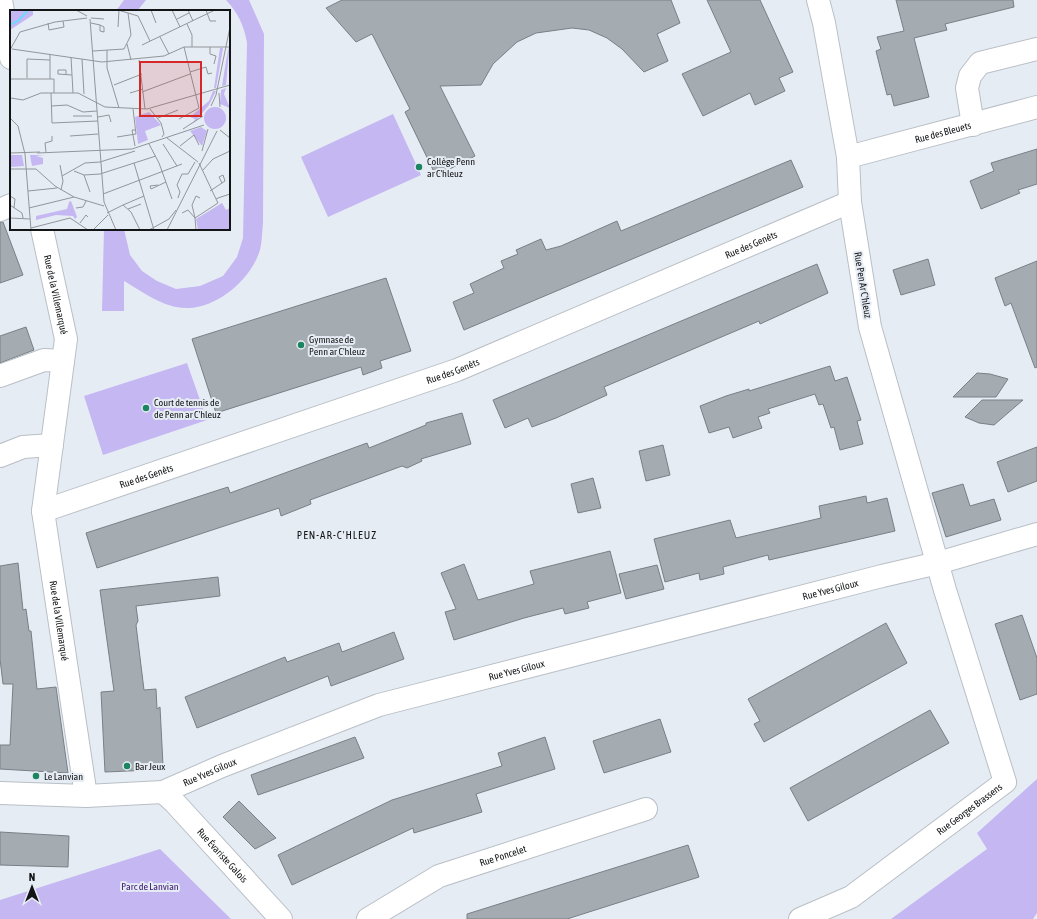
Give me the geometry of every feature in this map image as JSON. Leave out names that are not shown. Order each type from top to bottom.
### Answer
[{"type":"street","points":[[1,0],[10,52]]},
{"type":"street","name":"Rue Pen Ar C'hleuz","points":[[818,0],[824,23],[848,158],[850,202],[870,327],[938,563]]},
{"type":"street","points":[[973,125],[967,88],[970,76],[980,64],[1037,49]]},
{"type":"street","name":"Rue des Bleuets","points":[[848,158],[1037,107]]},
{"type":"street","name":"Rue des Genêts","points":[[43,511],[457,370],[850,202]]},
{"type":"street","points":[[0,210],[10,205]]},
{"type":"street","name":"Rue de la Villemarqué","points":[[42,230],[66,339],[43,511],[86,796]]},
{"type":"street","points":[[0,376],[44,360],[63,361]]},
{"type":"street","points":[[0,456],[23,447],[52,445]]},
{"type":"street","name":"Rue Yves Giloux","points":[[0,793],[86,796],[163,792],[222,766],[380,705],[938,563],[1037,534]]},
{"type":"street","name":"Rue Georges Brassens","points":[[800,919],[851,896],[1005,782],[938,563]]},
{"type":"street","name":"Rue Évariste Galois","points":[[163,792],[175,802],[281,919]]},
{"type":"street","name":"Rue Poncelet","points":[[368,919],[439,876],[646,809]]},
{"type":"green space","points":[[124,0],[146,0],[138,10],[117,10]]},
{"type":"green space","points":[[226,0],[249,0],[264,34],[263,223],[262,240],[256,261],[232,290],[211,303],[188,308],[171,306],[154,299],[124,281],[124,311],[102,311],[104,230],[124,230],[130,255],[142,271],[157,281],[176,289],[200,286],[223,276],[237,257],[243,238],[247,43],[240,20]]},
{"type":"green space","points":[[393,114],[421,175],[328,217],[301,157]]},
{"type":"green space","name":"Court de tennis de de Penn ar C'hleuz","points":[[187,363],[207,420],[103,455],[84,396]]},
{"type":"green space","points":[[1037,779],[1037,913],[1033,919],[891,919],[987,849],[977,833]]},
{"type":"green space","name":"Parc de Lanvian","points":[[160,849],[231,919],[0,919],[0,900]]},
{"type":"building","points":[[342,0],[671,0],[680,23],[657,34],[668,61],[644,72],[622,49],[607,38],[589,30],[572,28],[536,33],[517,42],[493,64],[481,85],[440,86],[475,156],[436,176],[405,112],[410,109],[372,34],[356,42],[326,8]]},
{"type":"building","points":[[707,0],[760,0],[793,72],[779,78],[785,91],[755,105],[750,93],[703,116],[682,74],[731,52]]},
{"type":"building","points":[[896,0],[1013,0],[1014,7],[945,24],[947,30],[914,38],[929,97],[894,106],[891,94],[887,95],[876,51],[881,49],[877,37],[904,31]]},
{"type":"building","points":[[1037,149],[1037,184],[1018,190],[1020,193],[981,209],[970,181],[994,171],[991,163]]},
{"type":"building","points":[[791,160],[803,187],[464,330],[453,302],[474,293],[470,284],[504,268],[501,261],[518,254],[516,250],[541,239],[546,250],[561,246],[617,221],[621,231]]},
{"type":"building","points":[[0,222],[3,222],[23,275],[0,283]]},
{"type":"building","points":[[928,259],[935,285],[901,295],[893,270]]},
{"type":"building","points":[[1037,261],[1037,367],[1035,368],[1011,303],[1005,306],[995,278]]},
{"type":"building","points":[[817,264],[828,293],[760,324],[759,321],[604,387],[607,395],[556,418],[532,427],[528,418],[505,428],[493,400]]},
{"type":"building","name":"Gymnase de Penn ar C'hleuz","points":[[386,278],[411,351],[380,361],[382,368],[363,375],[361,367],[216,413],[192,339]]},
{"type":"building","points":[[26,327],[34,350],[0,363],[0,336]]},
{"type":"building","points":[[830,366],[835,381],[847,377],[861,420],[857,421],[863,444],[840,450],[834,427],[831,428],[823,404],[819,405],[815,394],[768,409],[770,413],[758,417],[762,428],[733,438],[729,427],[709,433],[700,406],[726,396],[749,389],[749,391]]},
{"type":"building","points":[[977,373],[990,374],[1008,379],[996,397],[953,397]]},
{"type":"building","points":[[982,400],[1023,400],[994,425],[979,423],[965,417]]},
{"type":"building","points":[[462,413],[471,444],[421,459],[422,461],[407,468],[402,466],[310,500],[311,504],[281,516],[279,508],[97,568],[86,533],[228,487],[230,493],[367,443],[369,448],[426,425],[426,423]]},
{"type":"building","points":[[663,445],[670,475],[646,481],[639,451]]},
{"type":"building","points":[[1037,447],[1037,481],[1008,492],[997,462]]},
{"type":"building","points":[[593,478],[601,508],[578,513],[571,484]]},
{"type":"building","points":[[963,484],[970,506],[994,499],[1001,520],[946,537],[932,493]]},
{"type":"building","points":[[866,496],[867,503],[887,498],[895,531],[769,560],[768,555],[723,567],[724,574],[700,580],[699,573],[665,582],[654,539],[730,520],[736,538],[821,518],[819,506]]},
{"type":"building","points":[[610,551],[621,593],[587,602],[589,608],[565,614],[563,608],[524,618],[454,640],[445,612],[456,609],[441,573],[464,564],[478,600],[534,584],[530,571]]},
{"type":"building","points":[[18,563],[23,610],[26,609],[29,631],[31,631],[37,689],[56,687],[68,773],[0,769],[0,745],[10,745],[13,684],[3,684],[0,659],[0,566]]},
{"type":"building","points":[[657,565],[664,589],[626,599],[619,574]]},
{"type":"building","points":[[218,577],[220,596],[136,606],[138,621],[136,625],[144,690],[156,689],[157,709],[160,707],[163,765],[151,766],[151,770],[105,772],[101,692],[114,691],[100,590]]},
{"type":"building","points":[[1022,615],[1037,658],[1037,694],[1020,700],[995,624]]},
{"type":"building","points":[[886,623],[907,663],[764,742],[754,724],[760,721],[748,699]]},
{"type":"building","points":[[394,632],[404,659],[331,686],[328,676],[197,728],[185,697],[285,657],[287,662],[339,643],[342,652]]},
{"type":"building","points":[[930,710],[949,743],[808,821],[790,788]]},
{"type":"building","points":[[660,719],[671,752],[604,773],[593,741]]},
{"type":"building","points":[[355,737],[364,758],[258,795],[251,775]]},
{"type":"building","points":[[545,737],[555,769],[476,794],[482,812],[414,833],[413,828],[292,885],[278,855],[392,800],[502,766],[498,753]]},
{"type":"building","points":[[239,801],[276,838],[255,849],[223,817]]},
{"type":"building","points":[[0,832],[69,836],[68,867],[0,865]]},
{"type":"building","points":[[688,845],[699,877],[567,919],[467,919],[467,914]]},
{"type":"place","name":"Collège Penn ar C'hleuz","points":[[419,167]]},
{"type":"place","name":"Gymnase de Penn ar C'hleuz","points":[[301,345]]},
{"type":"place","name":"Court de tennis de de Penn ar C'hleuz","points":[[146,408]]},
{"type":"place","name":"Bar Jeux","points":[[127,766]]},
{"type":"place","name":"Le Lanvian","points":[[36,776]]},
{"type":"district","name":"PEN-AR-C'HLEUZ","points":[[337,535]]}]
